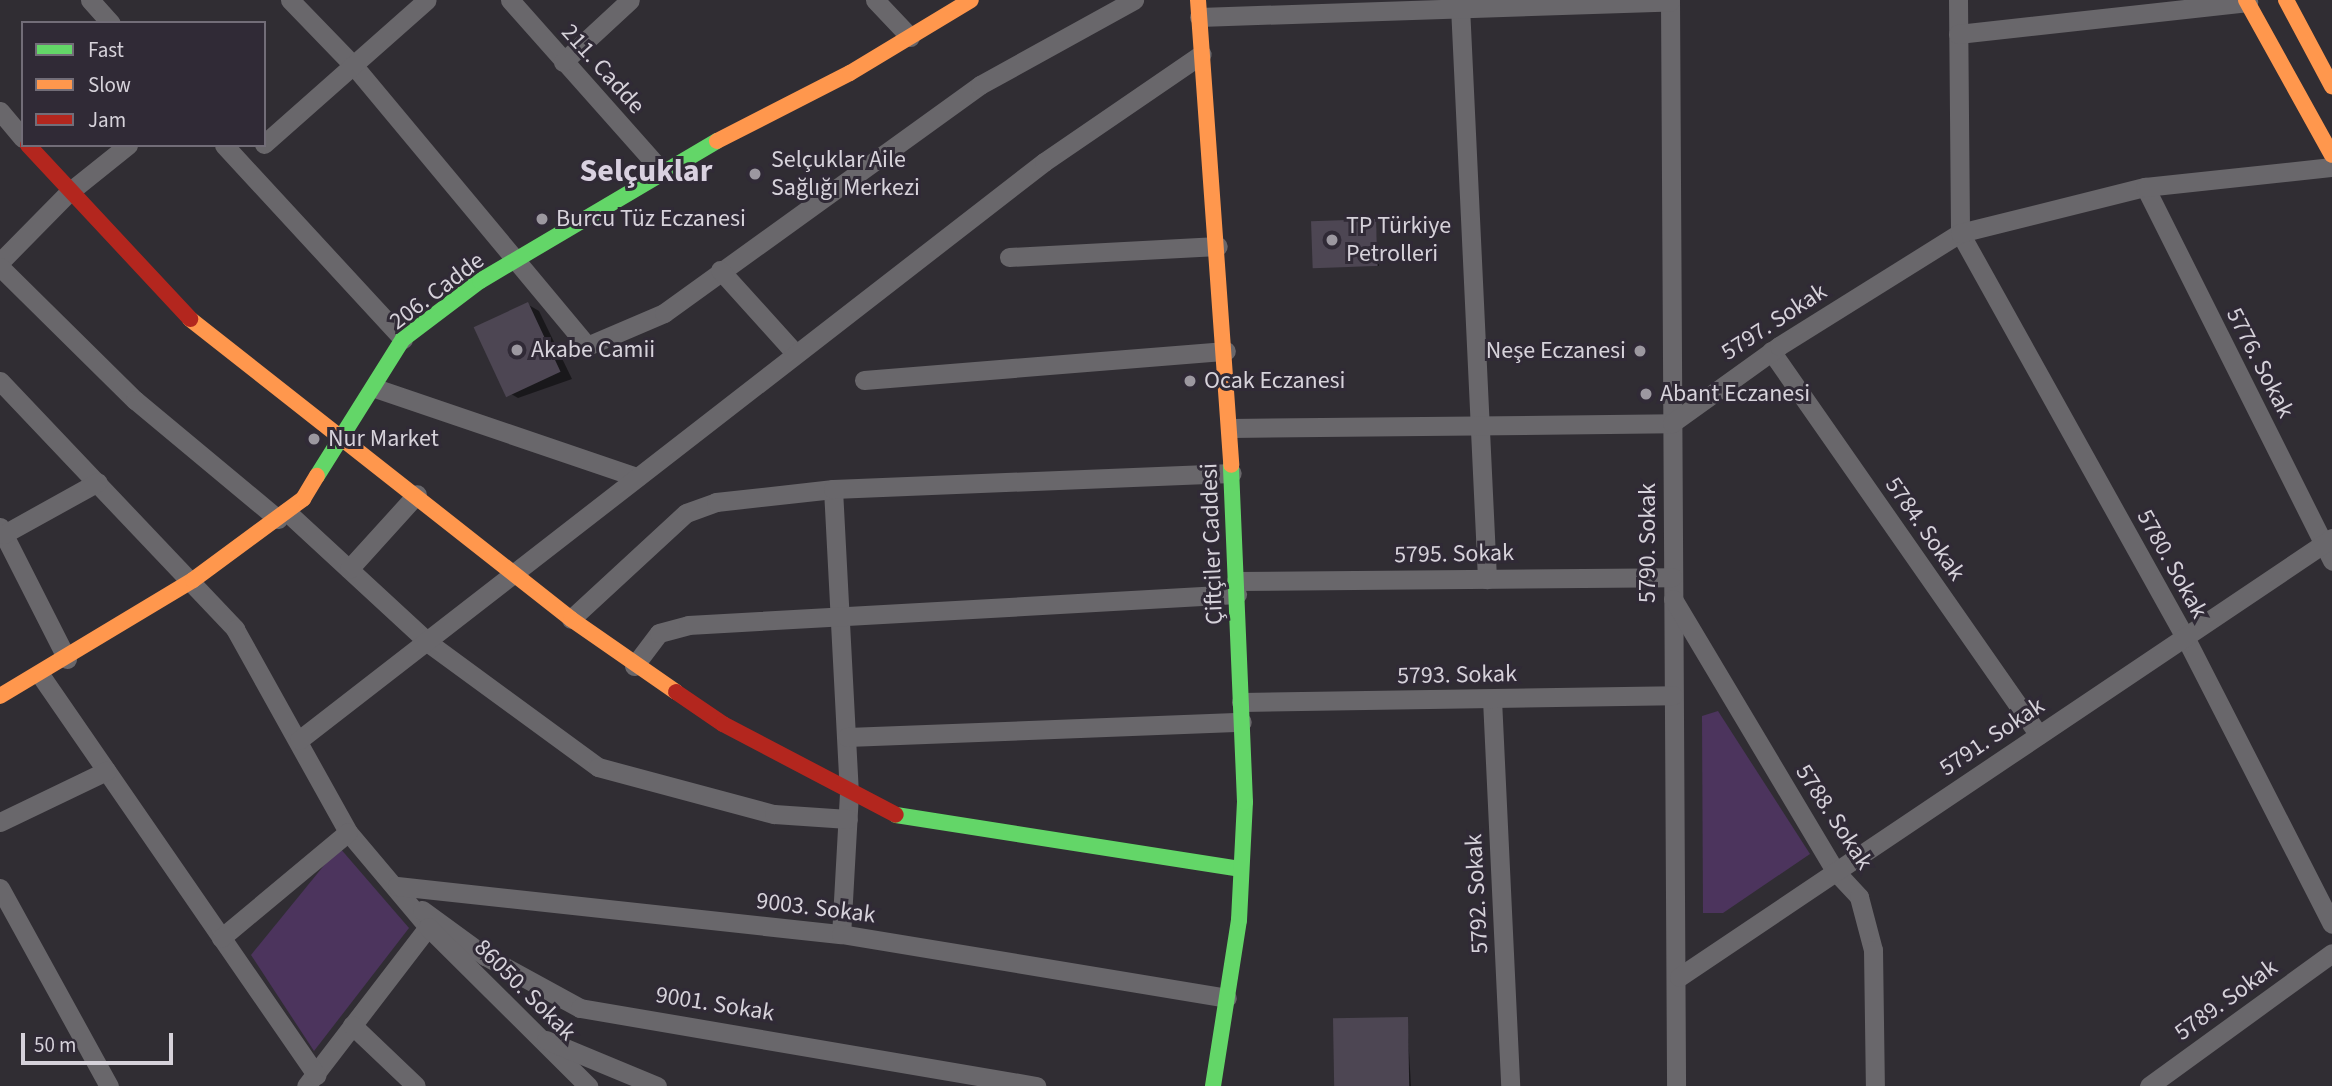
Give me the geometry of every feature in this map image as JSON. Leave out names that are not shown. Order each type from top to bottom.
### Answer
[{"type":"street","points":[[90,0],[109,21]]},
{"type":"street","points":[[290,0],[354,66],[520,261],[587,346],[664,313],[720,270],[980,85],[1134,0]]},
{"type":"street","points":[[266,143],[427,0]]},
{"type":"street","name":"211. Cadde","points":[[510,0],[661,170]]},
{"type":"street","points":[[563,62],[630,0]]},
{"type":"street","points":[[875,0],[910,37]]},
{"type":"street","name":"206. Cadde","points":[[0,696],[41,676],[193,580],[283,516],[345,436],[403,339],[480,281],[520,261],[661,170],[910,37],[971,0]]},
{"type":"street","points":[[1199,8],[1460,6],[1670,0]]},
{"type":"street","name":"5790. Sokak","points":[[1670,0],[1672,598],[1679,977],[1676,1086]]},
{"type":"street","points":[[1958,0],[1960,233]]},
{"type":"street","points":[[2286,0],[2332,86]]},
{"type":"street","points":[[1958,34],[2247,1],[2332,155]]},
{"type":"street","points":[[1460,6],[1487,579]]},
{"type":"street","name":"Çiftçiler Caddesi","points":[[1199,8],[1226,351],[1241,712],[1240,869],[1227,998],[1213,1086]]},
{"type":"street","points":[[299,740],[430,644],[514,573],[1044,163],[1202,54]]},
{"type":"street","points":[[0,111],[21,136]]},
{"type":"street","points":[[30,147],[68,193],[187,317],[345,436],[571,619],[634,666],[849,793],[904,819],[1240,869]]},
{"type":"street","points":[[0,262],[68,193],[126,147]]},
{"type":"street","points":[[226,147],[403,339]]},
{"type":"street","points":[[242,164],[262,147]]},
{"type":"street","name":"5797. Sokak","points":[[1672,422],[1771,351],[1960,233],[2145,187],[2332,167]]},
{"type":"street","name":"5776. Sokak","points":[[2145,187],[2329,548]]},
{"type":"street","name":"5780. Sokak","points":[[1960,233],[2185,637],[2332,924]]},
{"type":"street","points":[[1009,257],[1218,246]]},
{"type":"street","points":[[0,267],[135,400],[349,569],[430,644],[598,767],[774,814],[848,819]]},
{"type":"street","points":[[720,270],[795,353]]},
{"type":"street","points":[[864,380],[1226,351]]},
{"type":"street","name":"5784. Sokak","points":[[1771,351],[2039,735]]},
{"type":"street","points":[[0,381],[9,402],[98,482],[193,580],[235,629],[348,832],[412,904]]},
{"type":"street","points":[[375,387],[637,477]]},
{"type":"street","points":[[1230,428],[1672,422]]},
{"type":"street","points":[[571,619],[686,513],[716,502],[833,489],[1232,473]]},
{"type":"street","points":[[67,659],[2,531],[98,482]]},
{"type":"street","points":[[833,489],[842,613],[849,793],[841,934]]},
{"type":"street","points":[[349,569],[417,494]]},
{"type":"street","name":"5791. Sokak","points":[[1679,977],[2185,637],[2329,548]]},
{"type":"street","name":"5795. Sokak","points":[[634,666],[659,633],[688,625],[1236,588],[1487,579],[1672,577]]},
{"type":"street","name":"5788. Sokak","points":[[1672,598],[1836,872],[1859,897],[1873,950],[1875,1086]]},
{"type":"street","points":[[41,676],[221,938],[311,1081],[428,927]]},
{"type":"street","name":"5793. Sokak","points":[[847,737],[1492,699],[1673,695]]},
{"type":"street","name":"5792. Sokak","points":[[1492,699],[1510,1086]]},
{"type":"street","points":[[0,822],[106,771]]},
{"type":"street","points":[[221,938],[348,832]]},
{"type":"street","name":"9003. Sokak","points":[[397,886],[841,934],[1227,998]]},
{"type":"street","points":[[0,888],[103,1084]]},
{"type":"street","name":"86050. Sokak","points":[[412,904],[428,927],[532,1034],[588,1086]]},
{"type":"street","name":"9001. Sokak","points":[[412,904],[485,956],[580,1008],[1036,1086]]},
{"type":"street","name":"5789. Sokak","points":[[2149,1086],[2332,953]]},
{"type":"street","points":[[352,1025],[416,1086]]},
{"type":"street","points":[[532,1034],[657,1086]]},
{"type":"shaded area","points":[[1718,711],[1810,854],[1723,913],[1703,913],[1702,716]]},
{"type":"shaded area","points":[[339,847],[409,928],[314,1051],[251,955]]},
{"type":"building","points":[[1376,219],[1378,266],[1313,268],[1311,221]]},
{"type":"building","name":"Akabe Camii","points":[[528,302],[561,372],[506,397],[474,327]]},
{"type":"building","points":[[1408,1017],[1409,1086],[1334,1086],[1333,1018]]},
{"type":"traffic: fast","points":[[317,476],[403,339],[480,281],[717,141]]},
{"type":"traffic: fast","points":[[1213,1086],[1239,920],[1245,802],[1231,465]]},
{"type":"traffic: fast","points":[[896,815],[1240,869]]},
{"type":"traffic: slow","points":[[717,141],[850,73],[971,0]]},
{"type":"traffic: slow","points":[[1198,0],[1231,465]]},
{"type":"traffic: slow","points":[[2246,0],[2332,155]]},
{"type":"traffic: slow","points":[[2286,0],[2332,86]]},
{"type":"traffic: slow","points":[[190,319],[571,619],[676,692]]},
{"type":"traffic: slow","points":[[0,696],[193,580],[303,499],[317,476]]},
{"type":"traffic: jam","points":[[30,147],[190,319]]},
{"type":"traffic: jam","points":[[676,692],[723,724],[896,815]]},
{"type":"place","name":"Selçuklar Aile Sağlığı Merkezi","points":[[755,174]]},
{"type":"place","name":"Burcu Tüz Eczanesi","points":[[542,219]]},
{"type":"place","name":"TP Türkiye Petrolleri","points":[[1332,240]]},
{"type":"place","name":"Akabe Camii","points":[[517,350]]},
{"type":"place","name":"Neşe Eczanesi","points":[[1640,351]]},
{"type":"place","name":"Ocak Eczanesi","points":[[1190,381]]},
{"type":"place","name":"Abant Eczanesi","points":[[1646,394]]},
{"type":"place","name":"Nur Market","points":[[314,439]]},
{"type":"district","name":"Selçuklar","points":[[646,171]]}]
